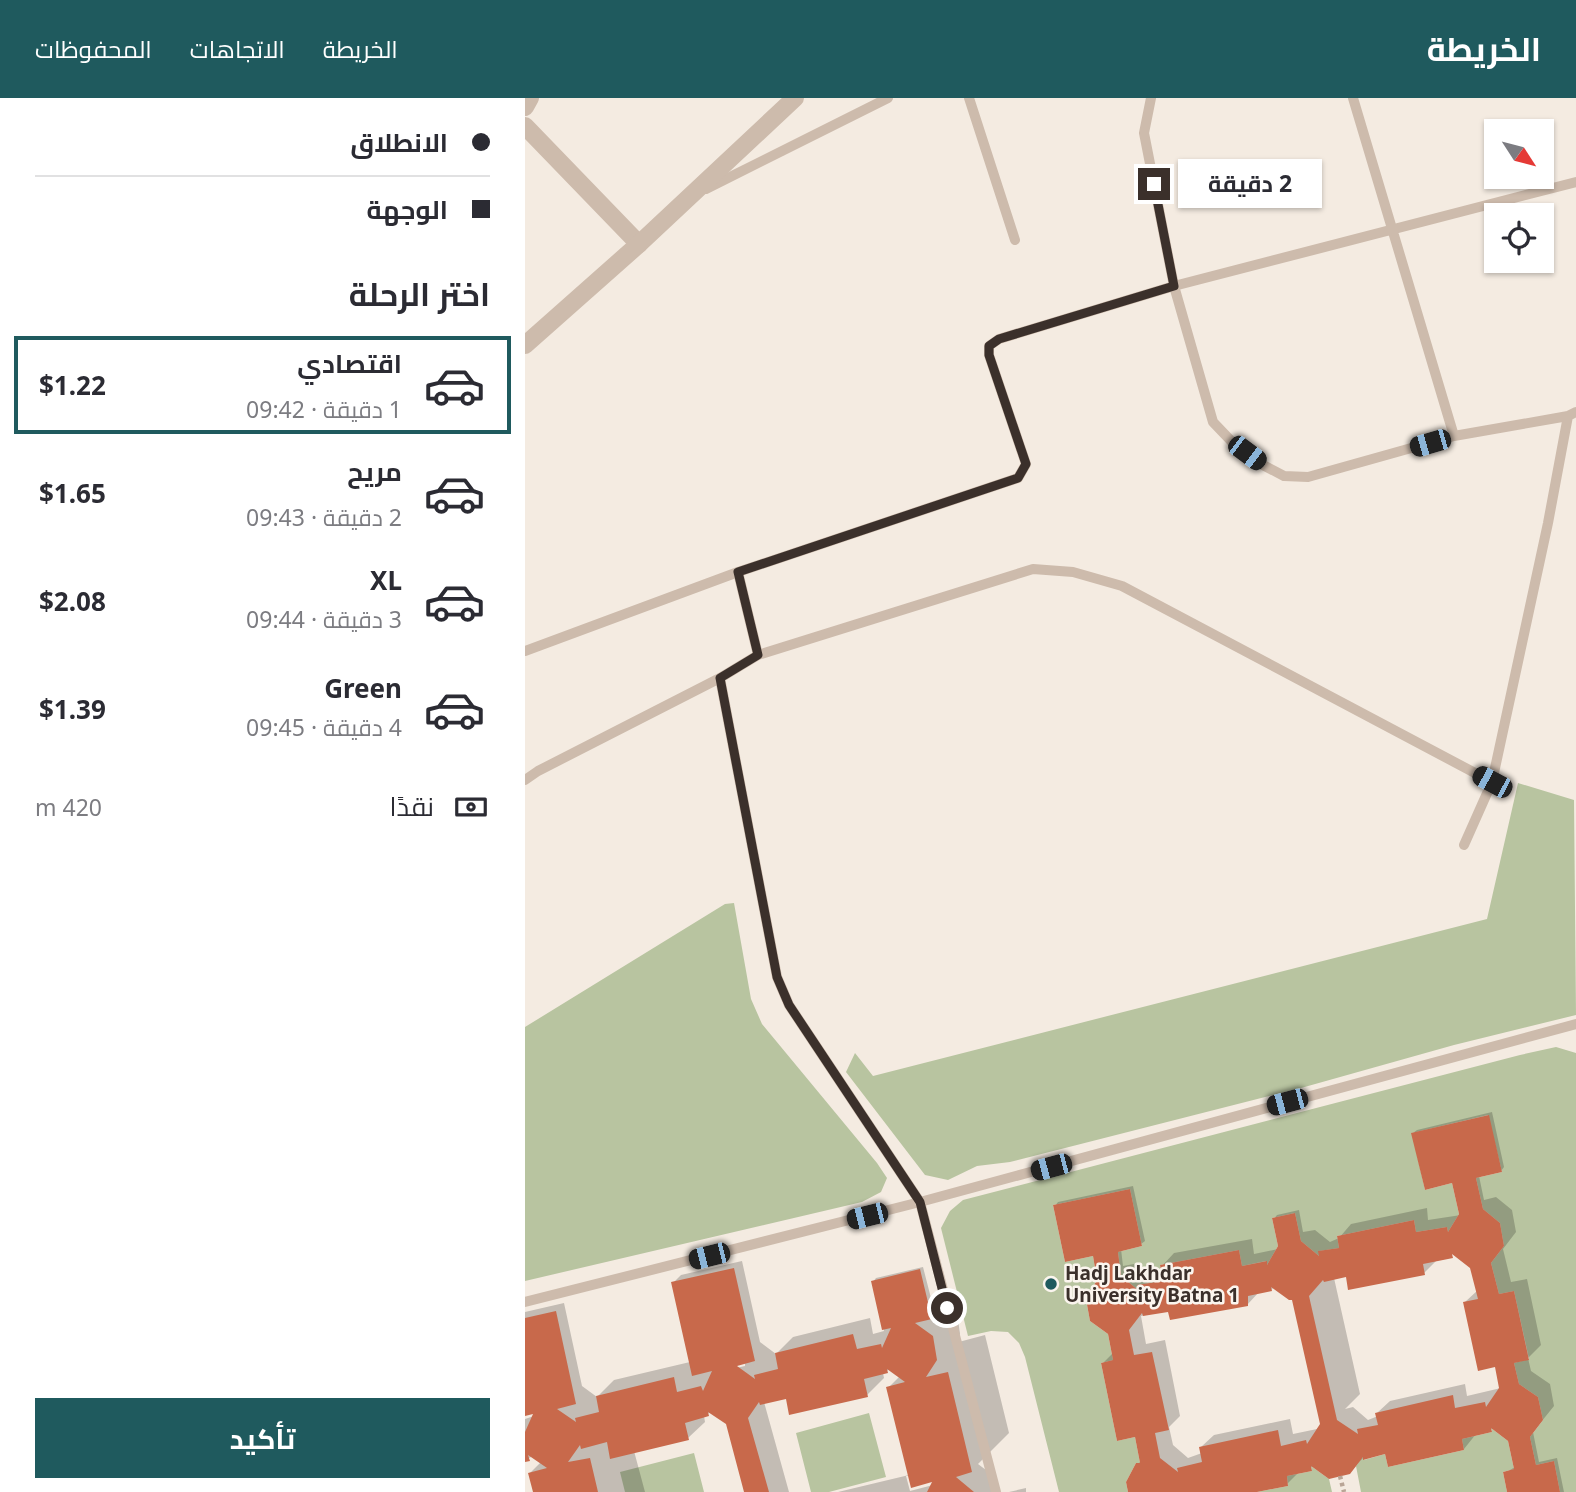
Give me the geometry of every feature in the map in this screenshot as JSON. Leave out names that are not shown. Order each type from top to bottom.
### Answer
[{"type":"street","points":[[525,107],[530,98]]},
{"type":"street","points":[[525,345],[639,244],[795,98]]},
{"type":"street","points":[[525,126],[639,244]]},
{"type":"lane","points":[[690,197],[888,98]]},
{"type":"lane","points":[[969,98],[1015,240]]},
{"type":"lane","points":[[1151,98],[1143,133],[1174,286],[1213,422],[1234,444],[1259,463],[1284,476],[1308,477],[1454,436],[1572,414],[1492,782],[1464,845]]},
{"type":"lane","points":[[1353,98],[1454,436]]},
{"type":"lane","points":[[525,651],[738,572],[1018,478],[1026,464],[989,355],[989,346],[999,339],[1174,286],[1576,182]]},
{"type":"lane","points":[[525,780],[720,678],[758,655],[1033,569],[1073,572],[1122,586],[1492,782]]},
{"type":"lane","points":[[738,572],[758,655]]},
{"type":"lane","points":[[720,678],[777,977],[789,1005],[920,1202],[996,1492]]},
{"type":"lane","points":[[525,1302],[920,1202],[1576,1024]]},
{"type":"path","points":[[1340,1476],[1344,1492]]},
{"type":"green space","points":[[1518,783],[1574,800],[1576,1015],[1010,1162],[977,1166],[948,1180],[925,1175],[846,1072],[855,1053],[873,1076],[1487,919]]},
{"type":"green space","points":[[734,903],[751,999],[762,1024],[877,1163],[887,1178],[881,1192],[862,1202],[525,1281],[525,1027],[725,904]]},
{"type":"green space","points":[[1556,1047],[1576,1053],[1576,1492],[1560,1492],[1554,1461],[1536,1465],[1530,1437],[1543,1420],[1538,1397],[1519,1384],[1514,1363],[1529,1359],[1514,1291],[1499,1294],[1491,1263],[1504,1246],[1500,1223],[1483,1209],[1476,1178],[1502,1172],[1488,1115],[1412,1133],[1425,1190],[1452,1183],[1459,1214],[1448,1232],[1447,1227],[1416,1232],[1414,1220],[1337,1236],[1339,1248],[1319,1251],[1319,1256],[1301,1241],[1295,1213],[1272,1218],[1278,1246],[1267,1265],[1266,1261],[1242,1266],[1239,1250],[1160,1265],[1163,1281],[1137,1285],[1138,1290],[1121,1276],[1118,1252],[1142,1246],[1130,1189],[1053,1205],[1065,1262],[1093,1256],[1097,1280],[1086,1299],[1090,1321],[1108,1334],[1113,1360],[1101,1363],[1117,1441],[1135,1437],[1140,1463],[1136,1463],[1126,1482],[1128,1492],[1059,1492],[1025,1357],[1019,1343],[1008,1332],[991,1331],[968,1336],[941,1228],[950,1211],[963,1200]]},
{"type":"green space","points":[[869,1413],[886,1477],[829,1492],[811,1492],[796,1433]]},
{"type":"green space","points":[[1491,1428],[1508,1441],[1514,1469],[1503,1472],[1507,1492],[1361,1492],[1356,1466],[1363,1457],[1364,1460],[1385,1454],[1388,1467],[1464,1450],[1462,1439],[1492,1432]]},
{"type":"green space","points":[[694,1453],[704,1492],[625,1492],[620,1472]]},
{"type":"green space","points":[[1311,1466],[1329,1479],[1332,1492],[1257,1492],[1288,1486],[1287,1476],[1312,1471]]},
{"type":"building","points":[[1489,1115],[1502,1172],[1476,1178],[1483,1209],[1500,1223],[1504,1246],[1491,1263],[1499,1294],[1514,1291],[1529,1360],[1514,1363],[1519,1384],[1538,1397],[1543,1420],[1530,1437],[1536,1465],[1554,1461],[1560,1492],[1507,1492],[1503,1472],[1514,1469],[1508,1441],[1491,1428],[1492,1432],[1462,1439],[1464,1450],[1388,1467],[1385,1454],[1363,1460],[1363,1457],[1350,1474],[1329,1479],[1311,1466],[1312,1471],[1287,1476],[1288,1486],[1257,1492],[1128,1492],[1126,1482],[1136,1463],[1140,1463],[1135,1437],[1117,1441],[1101,1363],[1113,1360],[1108,1334],[1090,1321],[1086,1299],[1097,1280],[1093,1256],[1065,1262],[1053,1205],[1130,1189],[1142,1246],[1118,1252],[1121,1276],[1138,1290],[1137,1285],[1163,1281],[1160,1265],[1239,1250],[1242,1266],[1267,1261],[1267,1265],[1278,1246],[1272,1218],[1295,1213],[1301,1241],[1319,1256],[1318,1251],[1339,1248],[1337,1236],[1414,1220],[1416,1232],[1447,1227],[1448,1232],[1459,1214],[1452,1183],[1425,1190],[1411,1133]],"holes":[[[1452,1254],[1470,1268],[1478,1299],[1463,1302],[1478,1371],[1495,1367],[1499,1388],[1486,1407],[1485,1402],[1455,1408],[1453,1395],[1375,1413],[1378,1425],[1357,1429],[1358,1434],[1337,1420],[1309,1296],[1323,1280],[1324,1282],[1346,1277],[1348,1290],[1425,1275],[1423,1264],[1453,1258]],[[1271,1287],[1292,1300],[1320,1424],[1307,1444],[1306,1440],[1281,1446],[1278,1430],[1199,1447],[1202,1462],[1177,1468],[1178,1472],[1160,1458],[1155,1433],[1169,1430],[1152,1352],[1134,1355],[1129,1330],[1142,1313],[1143,1316],[1168,1312],[1170,1320],[1248,1306],[1248,1296],[1272,1291]]]},
{"type":"building","points":[[734,1268],[755,1361],[737,1366],[755,1379],[754,1375],[778,1369],[775,1353],[853,1334],[857,1349],[881,1344],[882,1348],[891,1328],[882,1330],[871,1281],[920,1269],[932,1319],[915,1323],[933,1336],[937,1360],[926,1377],[948,1372],[972,1472],[956,1477],[974,1492],[927,1492],[932,1482],[911,1488],[886,1387],[905,1382],[887,1369],[888,1373],[864,1379],[868,1397],[789,1415],[786,1399],[760,1405],[759,1402],[748,1418],[769,1492],[744,1492],[726,1424],[708,1412],[709,1416],[685,1423],[689,1440],[610,1459],[607,1442],[581,1449],[580,1445],[568,1462],[590,1458],[598,1492],[533,1492],[528,1473],[547,1468],[528,1455],[530,1461],[525,1462],[525,1432],[533,1414],[525,1416],[525,1318],[556,1311],[576,1404],[557,1409],[576,1422],[575,1418],[599,1412],[596,1396],[674,1377],[677,1392],[701,1386],[703,1391],[712,1371],[692,1376],[671,1282]]},
{"type":"place","name":"Hadj Lakhdar University Batna 1","points":[[1051,1284]]},
{"type":"route","points":[[947,1308],[920,1202],[789,1005],[777,977],[720,678],[758,655],[738,572],[1018,478],[1026,464],[989,355],[989,346],[999,339],[1174,286],[1154,184]]}]
